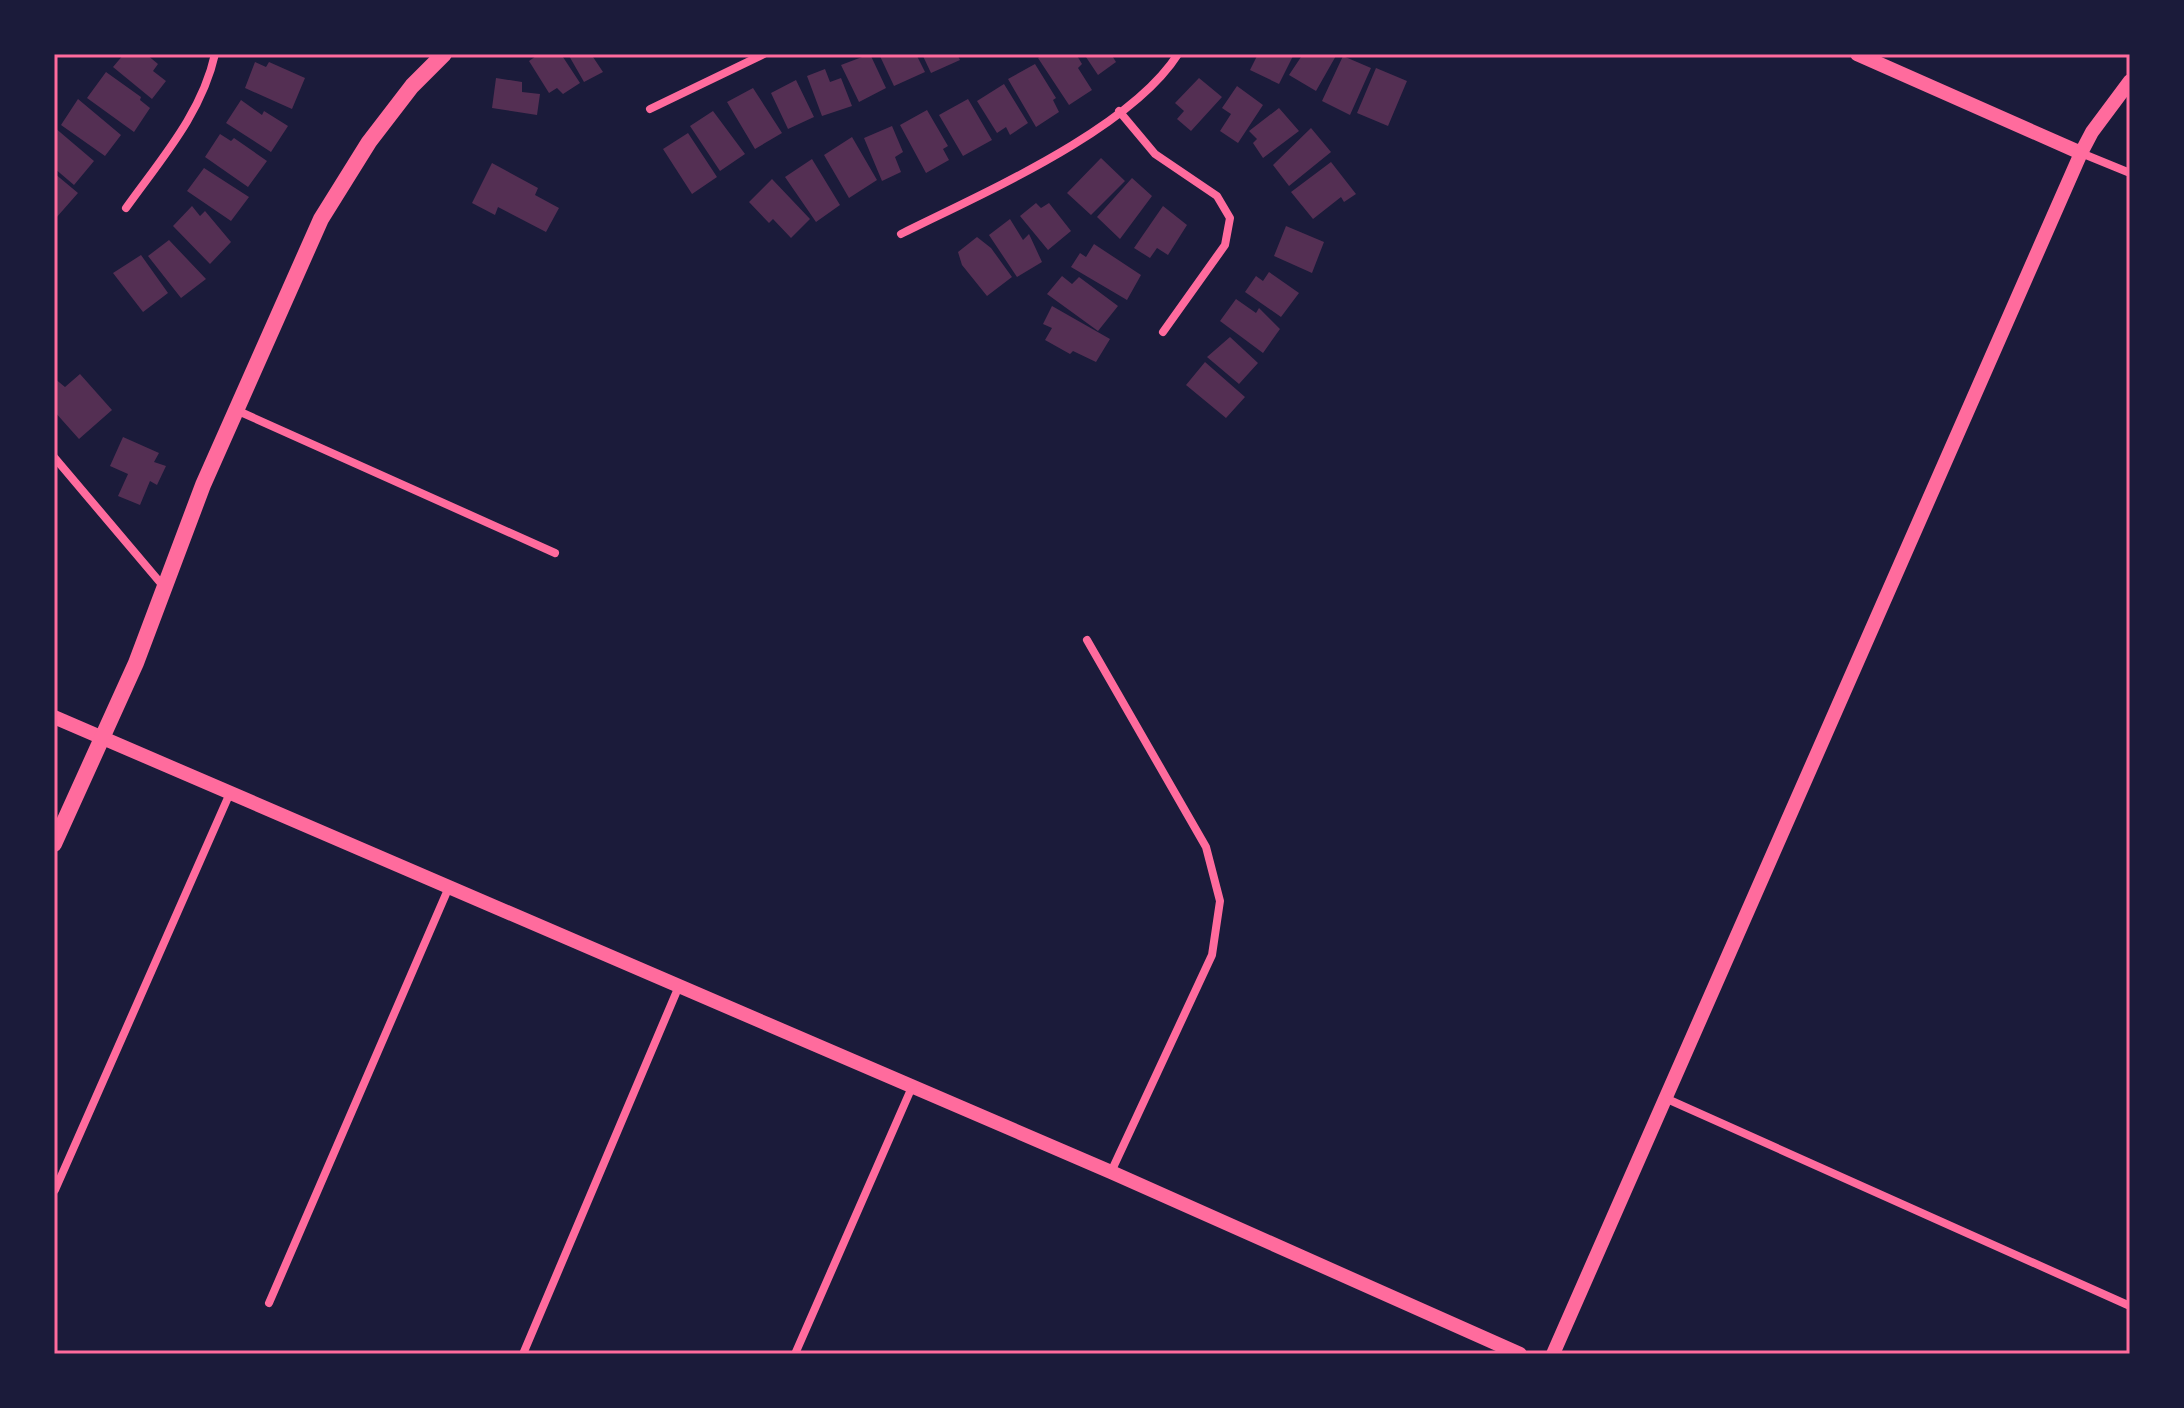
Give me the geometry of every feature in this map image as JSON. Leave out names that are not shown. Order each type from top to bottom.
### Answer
[{"type":"main road","points":[[54,844],[136,663],[235,410],[321,219],[369,142],[412,86],[444,54]]},
{"type":"street","points":[[126,208],[196,109],[209,82],[215,54]]},
{"type":"street","points":[[650,109],[763,54]]},
{"type":"street","points":[[901,234],[1035,168],[1133,103],[1178,54]]},
{"type":"street","points":[[1857,54],[2130,173]]},
{"type":"street","points":[[1553,1354],[2081,153],[2092,132],[2130,81]]},
{"type":"street","points":[[1119,111],[1155,154],[1217,196],[1230,218],[1225,245],[1163,332]]},
{"type":"street","points":[[235,410],[555,553]]},
{"type":"street","points":[[54,457],[164,587]]},
{"type":"street","points":[[1087,640],[1206,847],[1220,901],[1212,955],[1111,1172]]},
{"type":"street","points":[[54,717],[1111,1172],[1520,1354]]},
{"type":"street","points":[[55,1190],[230,793]]},
{"type":"street","points":[[269,1303],[449,887]]},
{"type":"street","points":[[523,1354],[679,986]]},
{"type":"street","points":[[795,1354],[912,1087]]},
{"type":"street","points":[[1665,1098],[2130,1306]]},
{"type":"building","points":[[124,54],[146,54],[158,64],[153,71],[166,81],[152,99],[113,67]]},
{"type":"building","points":[[539,54],[561,54],[580,83],[563,94],[557,88],[549,93],[529,61]]},
{"type":"building","points":[[568,54],[598,54],[593,57],[603,72],[584,82]]},
{"type":"building","points":[[870,54],[886,88],[859,102],[841,65]]},
{"type":"building","points":[[879,54],[916,54],[925,72],[894,86]]},
{"type":"building","points":[[922,54],[957,54],[960,60],[931,73]]},
{"type":"building","points":[[1045,54],[1076,54],[1082,64],[1078,68],[1092,90],[1069,105],[1038,58]]},
{"type":"building","points":[[1084,54],[1111,54],[1116,62],[1098,75]]},
{"type":"building","points":[[1258,54],[1294,54],[1279,84],[1250,70]]},
{"type":"building","points":[[1303,54],[1337,54],[1316,91],[1289,75]]},
{"type":"building","points":[[1343,56],[1371,68],[1350,115],[1322,101]]},
{"type":"building","points":[[255,62],[266,67],[269,62],[305,78],[292,109],[245,88]]},
{"type":"building","points":[[1035,64],[1056,98],[1053,100],[1059,112],[1036,127],[1008,79]]},
{"type":"building","points":[[1376,68],[1407,81],[1388,126],[1357,113]]},
{"type":"building","points":[[825,69],[830,82],[841,78],[852,106],[822,116],[807,76]]},
{"type":"building","points":[[106,72],[141,97],[140,100],[150,108],[134,132],[87,98]]},
{"type":"building","points":[[496,78],[522,82],[522,92],[540,94],[537,115],[492,108]]},
{"type":"building","points":[[1199,78],[1222,97],[1191,131],[1177,119],[1184,111],[1175,103]]},
{"type":"building","points":[[796,80],[814,117],[788,129],[771,93]]},
{"type":"building","points":[[1004,84],[1028,123],[1010,135],[1006,127],[997,133],[977,101]]},
{"type":"building","points":[[1237,86],[1263,105],[1238,143],[1220,131],[1231,114],[1222,108]]},
{"type":"building","points":[[753,88],[782,133],[755,149],[727,102]]},
{"type":"building","points":[[78,99],[121,135],[105,156],[61,125]]},
{"type":"building","points":[[968,99],[992,140],[963,156],[939,115]]},
{"type":"building","points":[[241,100],[262,115],[264,111],[288,126],[271,152],[226,123]]},
{"type":"building","points":[[1279,108],[1299,131],[1263,158],[1253,143],[1257,139],[1249,131]]},
{"type":"building","points":[[927,110],[948,146],[943,149],[949,160],[926,173],[900,125]]},
{"type":"building","points":[[713,111],[745,154],[720,171],[690,126]]},
{"type":"building","points":[[892,126],[903,152],[895,157],[901,172],[882,181],[864,138]]},
{"type":"building","points":[[54,127],[94,161],[74,185],[54,168]]},
{"type":"building","points":[[1311,128],[1331,152],[1289,186],[1273,165]]},
{"type":"building","points":[[688,133],[717,177],[692,194],[663,149]]},
{"type":"building","points":[[220,134],[231,141],[234,138],[267,161],[248,187],[205,157]]},
{"type":"building","points":[[852,137],[877,180],[849,198],[824,155]]},
{"type":"building","points":[[1101,158],[1125,181],[1091,215],[1067,193]]},
{"type":"building","points":[[812,159],[840,205],[816,222],[785,177]]},
{"type":"building","points":[[1331,162],[1356,194],[1344,202],[1341,197],[1313,219],[1291,192]]},
{"type":"building","points":[[492,163],[538,188],[535,195],[559,208],[546,232],[498,207],[495,215],[472,203]]},
{"type":"building","points":[[204,168],[249,197],[231,221],[187,191]]},
{"type":"building","points":[[54,173],[78,193],[56,218],[54,216]]},
{"type":"building","points":[[1132,178],[1152,196],[1120,239],[1097,217]]},
{"type":"building","points":[[772,179],[810,219],[791,238],[773,219],[769,223],[749,202]]},
{"type":"building","points":[[1036,203],[1041,208],[1049,203],[1071,231],[1048,250],[1020,216]]},
{"type":"building","points":[[192,206],[200,216],[205,211],[231,242],[210,264],[173,226]]},
{"type":"building","points":[[1163,206],[1187,225],[1168,255],[1157,248],[1150,258],[1134,248]]},
{"type":"building","points":[[1010,219],[1023,240],[1029,234],[1042,262],[1017,277],[989,235]]},
{"type":"building","points":[[1286,226],[1324,242],[1312,273],[1274,256]]},
{"type":"building","points":[[977,237],[991,248],[1012,277],[987,296],[962,265],[958,252]]},
{"type":"building","points":[[169,240],[206,279],[181,298],[148,256]]},
{"type":"building","points":[[1094,244],[1141,275],[1127,300],[1071,267],[1080,253],[1086,257]]},
{"type":"building","points":[[141,255],[168,293],[143,312],[113,273]]},
{"type":"building","points":[[1269,272],[1299,293],[1281,317],[1245,292],[1256,276],[1263,281]]},
{"type":"building","points":[[1062,276],[1072,284],[1079,277],[1118,306],[1098,331],[1047,294]]},
{"type":"building","points":[[1236,299],[1256,313],[1259,308],[1280,329],[1263,353],[1220,321]]},
{"type":"building","points":[[1052,306],[1110,339],[1096,362],[1073,351],[1070,354],[1045,340],[1052,328],[1043,324]]},
{"type":"building","points":[[1230,337],[1258,363],[1239,384],[1207,357]]},
{"type":"building","points":[[1205,362],[1245,397],[1226,418],[1186,385]]},
{"type":"building","points":[[80,374],[112,410],[79,439],[54,411],[54,378],[65,387]]},
{"type":"building","points":[[123,437],[159,453],[154,462],[166,466],[157,485],[150,481],[140,505],[118,496],[128,474],[110,466]]}]
